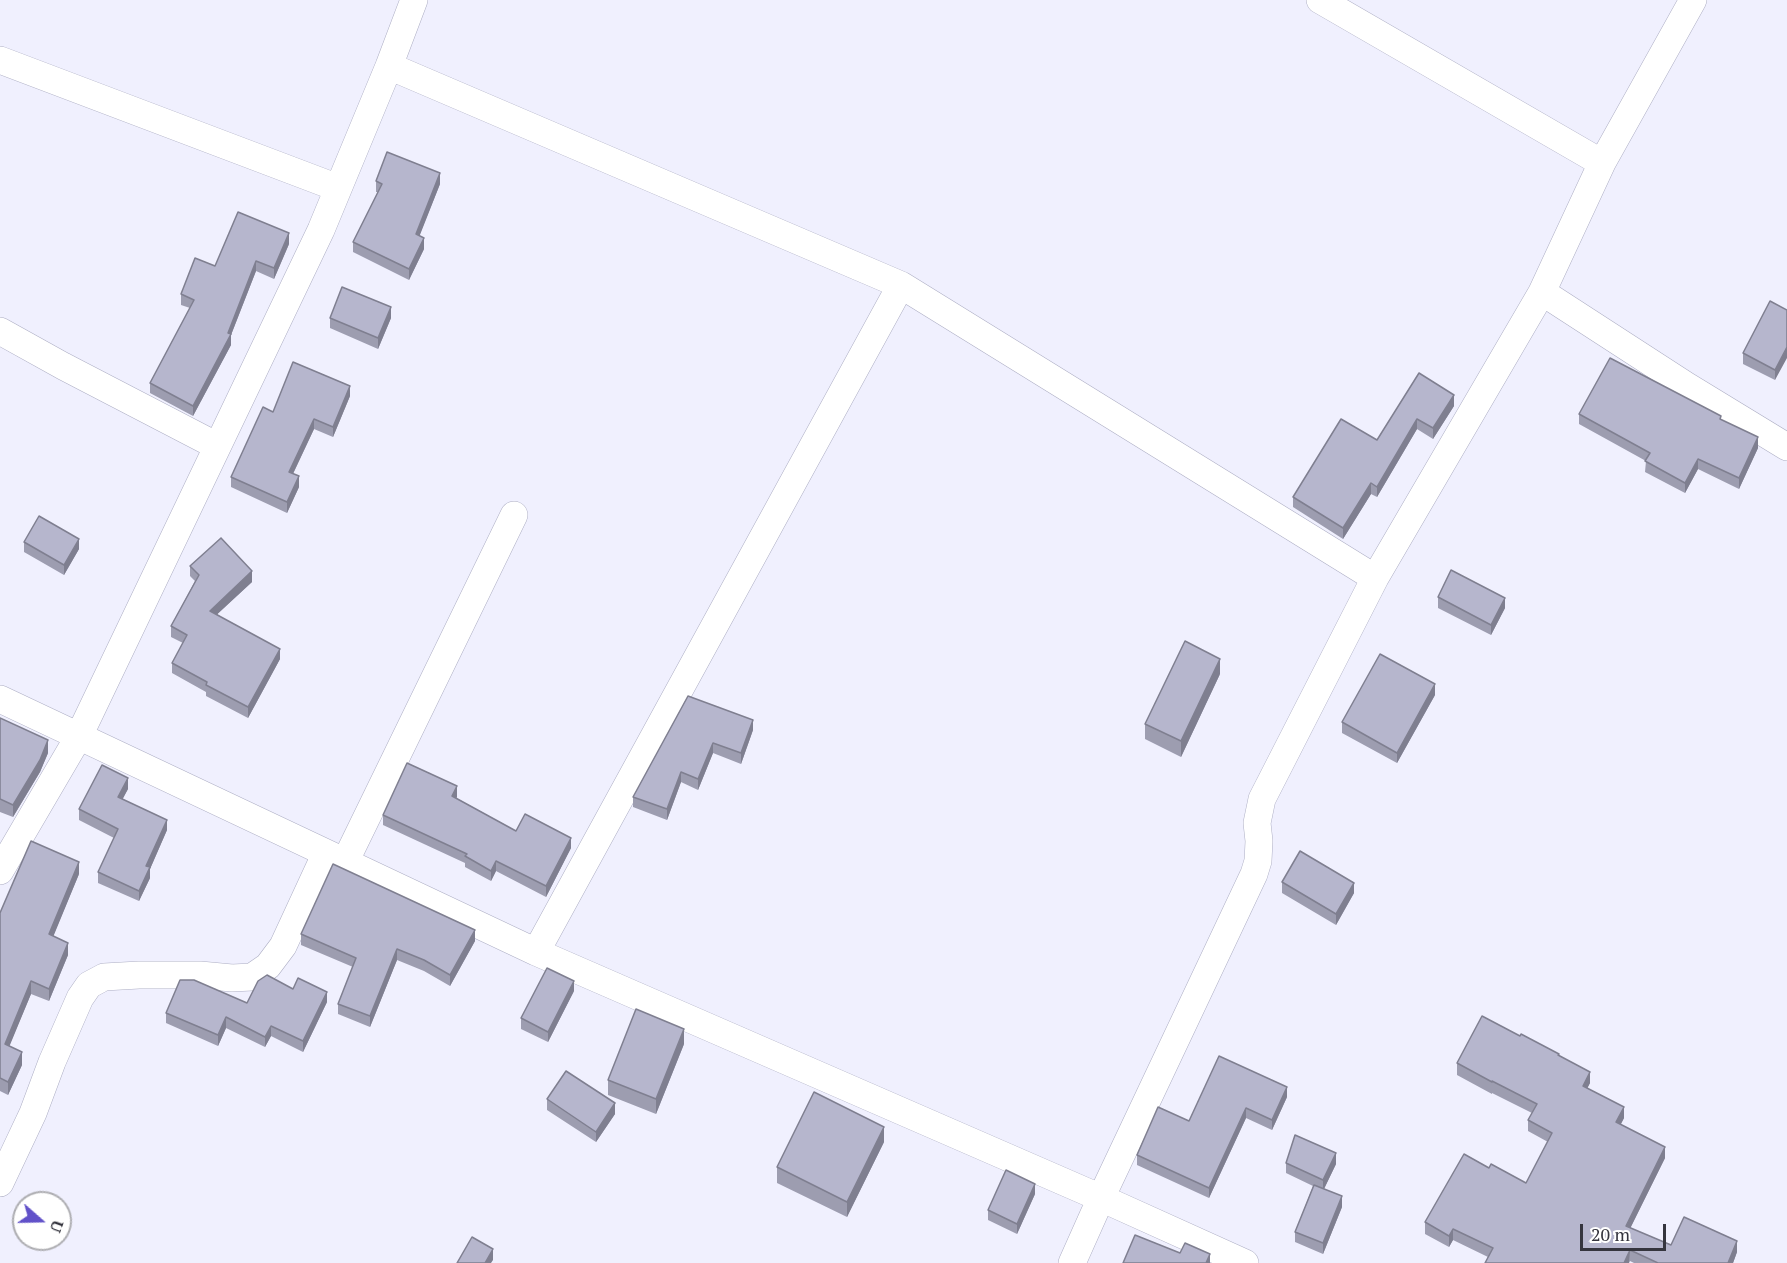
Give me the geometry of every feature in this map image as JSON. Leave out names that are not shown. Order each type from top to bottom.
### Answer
[{"type":"street","points":[[0,871],[79,736],[321,230],[414,0]]},
{"type":"street","points":[[1320,0],[1602,163]]},
{"type":"street","points":[[1072,1263],[1254,874],[1258,861],[1257,823],[1262,799],[1375,578],[1542,292],[1602,163],[1693,0]]},
{"type":"street","points":[[0,60],[338,188]]},
{"type":"street","points":[[389,66],[902,285],[1375,578]]},
{"type":"street","points":[[536,952],[902,285]]},
{"type":"street","points":[[1542,292],[1687,386],[1787,447]]},
{"type":"street","points":[[0,331],[217,446]]},
{"type":"street","points":[[0,1183],[33,1113],[80,998],[89,985],[104,977],[139,975],[252,977],[268,966],[283,946],[335,857],[514,515]]},
{"type":"street","points":[[0,699],[536,952],[1245,1263]]},
{"type":"building","points":[[387,152],[440,173],[416,234],[424,238],[409,269],[353,242],[382,184],[376,181]]},
{"type":"building","points":[[238,212],[289,233],[274,268],[256,261],[228,333],[231,334],[193,406],[150,383],[194,300],[181,294],[195,258],[215,266]]},
{"type":"building","points":[[342,287],[391,307],[378,338],[330,318]]},
{"type":"building","points":[[1770,301],[1787,310],[1787,347],[1775,370],[1743,353]]},
{"type":"building","points":[[1610,358],[1721,416],[1720,419],[1758,437],[1739,478],[1698,459],[1685,483],[1645,461],[1650,453],[1579,414]]},
{"type":"building","points":[[293,362],[350,386],[333,427],[314,419],[289,472],[299,476],[287,502],[231,477],[263,407],[273,412]]},
{"type":"building","points":[[1419,373],[1454,395],[1433,428],[1417,419],[1377,487],[1371,483],[1343,528],[1293,497],[1341,419],[1377,440]]},
{"type":"building","points":[[39,516],[79,539],[64,565],[24,542]]},
{"type":"building","points":[[221,538],[252,571],[210,611],[280,649],[248,707],[206,685],[207,682],[172,663],[187,635],[171,626],[199,575],[190,566]]},
{"type":"building","points":[[1451,570],[1505,598],[1491,625],[1438,597]]},
{"type":"building","points":[[1185,641],[1220,659],[1181,741],[1145,724]]},
{"type":"building","points":[[1380,654],[1435,684],[1397,753],[1342,722]]},
{"type":"building","points":[[688,696],[753,720],[741,753],[713,743],[698,779],[681,772],[667,809],[633,797]]},
{"type":"building","points":[[0,718],[48,740],[40,760],[13,805],[0,799]]},
{"type":"building","points":[[407,763],[457,786],[452,796],[516,831],[525,814],[571,838],[546,886],[496,861],[491,871],[465,856],[467,854],[383,815]]},
{"type":"building","points":[[102,765],[128,778],[118,797],[167,820],[146,866],[150,867],[139,891],[98,872],[118,829],[79,809]]},
{"type":"building","points":[[31,841],[79,862],[49,934],[68,943],[49,989],[31,981],[5,1044],[22,1052],[8,1082],[0,1078],[0,913]]},
{"type":"building","points":[[1300,851],[1354,883],[1336,914],[1282,882]]},
{"type":"building","points":[[333,864],[475,930],[450,975],[424,960],[397,949],[370,1016],[338,1004],[356,958],[301,934]]},
{"type":"building","points":[[547,968],[574,981],[548,1032],[521,1018]]},
{"type":"building","points":[[267,975],[293,989],[298,978],[327,992],[303,1041],[271,1026],[265,1037],[226,1017],[218,1035],[166,1013],[180,980],[194,980],[247,1003],[258,981]]},
{"type":"building","points":[[636,1009],[684,1029],[656,1099],[608,1080]]},
{"type":"building","points":[[1482,1016],[1520,1036],[1521,1034],[1590,1072],[1583,1086],[1624,1107],[1616,1122],[1665,1147],[1626,1226],[1671,1245],[1684,1217],[1737,1241],[1728,1263],[1658,1263],[1630,1250],[1624,1263],[1485,1263],[1493,1248],[1453,1229],[1449,1236],[1425,1222],[1464,1154],[1489,1168],[1491,1164],[1526,1183],[1552,1133],[1528,1120],[1537,1104],[1457,1063]]},
{"type":"building","points":[[1219,1056],[1287,1087],[1272,1120],[1246,1108],[1209,1188],[1137,1155],[1158,1107],[1189,1121]]},
{"type":"building","points":[[566,1071],[615,1103],[596,1132],[547,1099]]},
{"type":"building","points":[[814,1092],[884,1127],[847,1202],[777,1167]]},
{"type":"building","points":[[1295,1135],[1336,1153],[1323,1180],[1286,1163]]},
{"type":"building","points":[[1006,1170],[1035,1184],[1017,1224],[988,1210]]},
{"type":"building","points":[[1314,1185],[1342,1196],[1323,1243],[1295,1232]]},
{"type":"building","points":[[1135,1235],[1180,1253],[1185,1243],[1210,1254],[1206,1263],[1123,1263]]},
{"type":"building","points":[[472,1237],[493,1249],[485,1263],[457,1263]]}]
